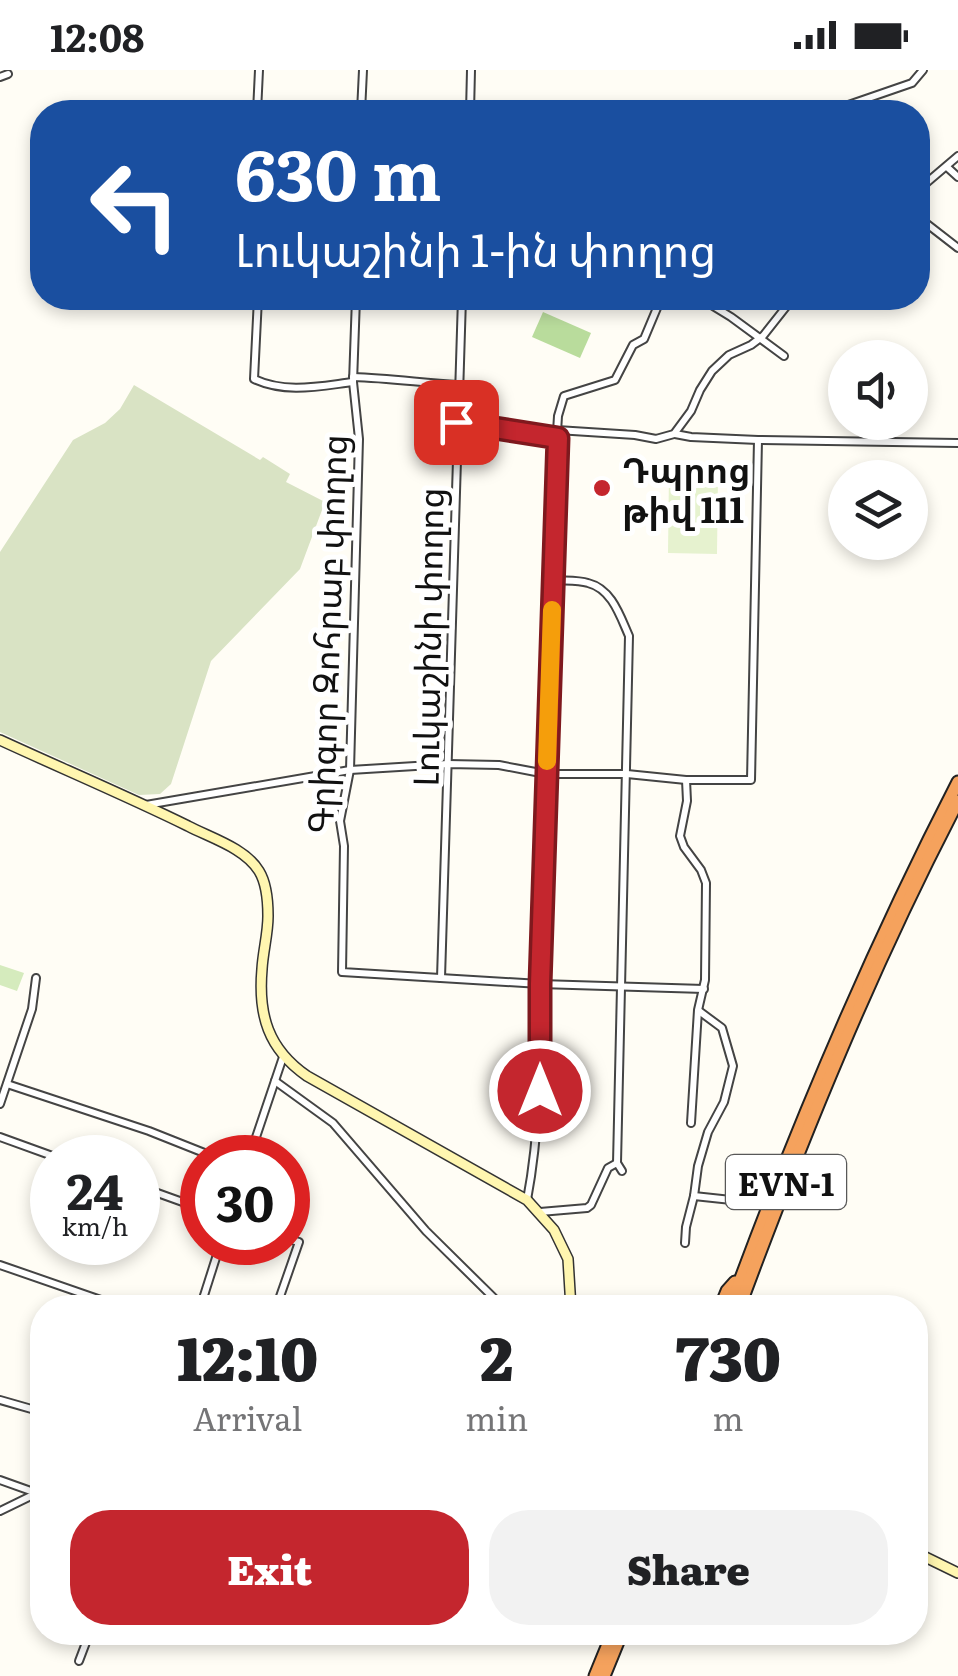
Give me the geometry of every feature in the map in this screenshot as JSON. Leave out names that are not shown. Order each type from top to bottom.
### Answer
[{"type":"highway","name":"EVN-1","points":[[738,1295],[741,1275],[768,1204],[863,976],[958,782]]},
{"type":"highway","name":"EVN-1","points":[[742,1295],[854,1019],[958,800]]},
{"type":"highway","points":[[726,1295],[741,1275]]},
{"type":"highway","points":[[595,1676],[608,1645]]},
{"type":"highway","points":[[604,1676],[617,1645]]},
{"type":"street","points":[[257,100],[258,70]]},
{"type":"street","points":[[362,100],[363,70]]},
{"type":"street","points":[[471,100],[472,70]]},
{"type":"street","points":[[863,100],[912,83],[923,70]]},
{"type":"street","points":[[930,181],[958,156]]},
{"type":"street","points":[[948,167],[958,176]]},
{"type":"street","points":[[930,226],[958,248]]},
{"type":"street","points":[[257,310],[254,379],[268,385],[302,389],[394,378],[458,385]]},
{"type":"street","name":"Գրիգոր Զոհրաբ փողոց","points":[[356,310],[353,380],[359,439],[350,770],[340,821],[344,846],[342,972],[440,978]]},
{"type":"street","name":"Լուկաշինի փողոց","points":[[440,978],[461,310]]},
{"type":"street","points":[[527,1200],[540,1091],[558,416],[564,396],[615,380],[633,344],[644,339],[656,310]]},
{"type":"street","points":[[718,310],[784,356]]},
{"type":"street","points":[[674,434],[719,364],[761,338],[783,310]]},
{"type":"street","points":[[456,422],[557,434],[656,439],[674,434],[758,440],[958,444]]},
{"type":"street","points":[[145,806],[350,770],[448,764],[499,766],[546,774],[751,780],[758,440]]},
{"type":"street","points":[[553,580],[591,583],[612,601],[628,636],[617,1163],[622,1172]]},
{"type":"street","points":[[0,740],[247,858],[259,871],[268,899],[262,972],[265,1016],[273,1044],[306,1076],[527,1200],[554,1230],[568,1258],[570,1295]]},
{"type":"street","points":[[686,780],[688,801],[680,836],[706,883],[704,990],[698,1010],[690,1123]]},
{"type":"street","points":[[0,1104],[32,1009],[36,978]]},
{"type":"street","points":[[440,978],[704,990]]},
{"type":"street","points":[[684,1243],[698,1166],[708,1132],[724,1102],[733,1066],[722,1028],[698,1010]]},
{"type":"street","points":[[256,1135],[283,1057]]},
{"type":"street","points":[[274,1081],[333,1124],[426,1231],[491,1295]]},
{"type":"street","points":[[7,1084],[180,1144]]},
{"type":"street","points":[[0,1136],[30,1147]]},
{"type":"street","points":[[540,1212],[592,1205],[608,1168],[617,1163]]},
{"type":"street","points":[[694,1196],[768,1204]]},
{"type":"street","points":[[0,1265],[87,1295]]},
{"type":"street","points":[[204,1295],[214,1265]]},
{"type":"street","points":[[280,1295],[290,1265]]},
{"type":"street","points":[[0,1400],[30,1409]]},
{"type":"street","points":[[0,1480],[30,1491]]},
{"type":"street","points":[[0,1511],[30,1498]]},
{"type":"street","points":[[928,1558],[958,1573]]},
{"type":"street","points":[[80,1661],[86,1645]]},
{"type":"green space","points":[[543,312],[591,333],[580,358],[532,337]]},
{"type":"green space","points":[[134,385],[260,460],[263,457],[290,474],[286,482],[325,502],[300,569],[211,661],[171,784],[160,794],[139,795],[0,732],[0,552],[73,440],[105,423],[120,409]]},
{"type":"green space","points":[[669,474],[718,475],[717,554],[668,553]]},
{"type":"green space","points":[[0,965],[24,973],[17,991],[0,985]]},
{"type":"slow traffic","points":[[547,761],[552,610]]},
{"type":"place","name":"Դպրոց թիվ 111","points":[[602,488]]},
{"type":"route","points":[[456,422],[558,438],[540,1091]]}]
